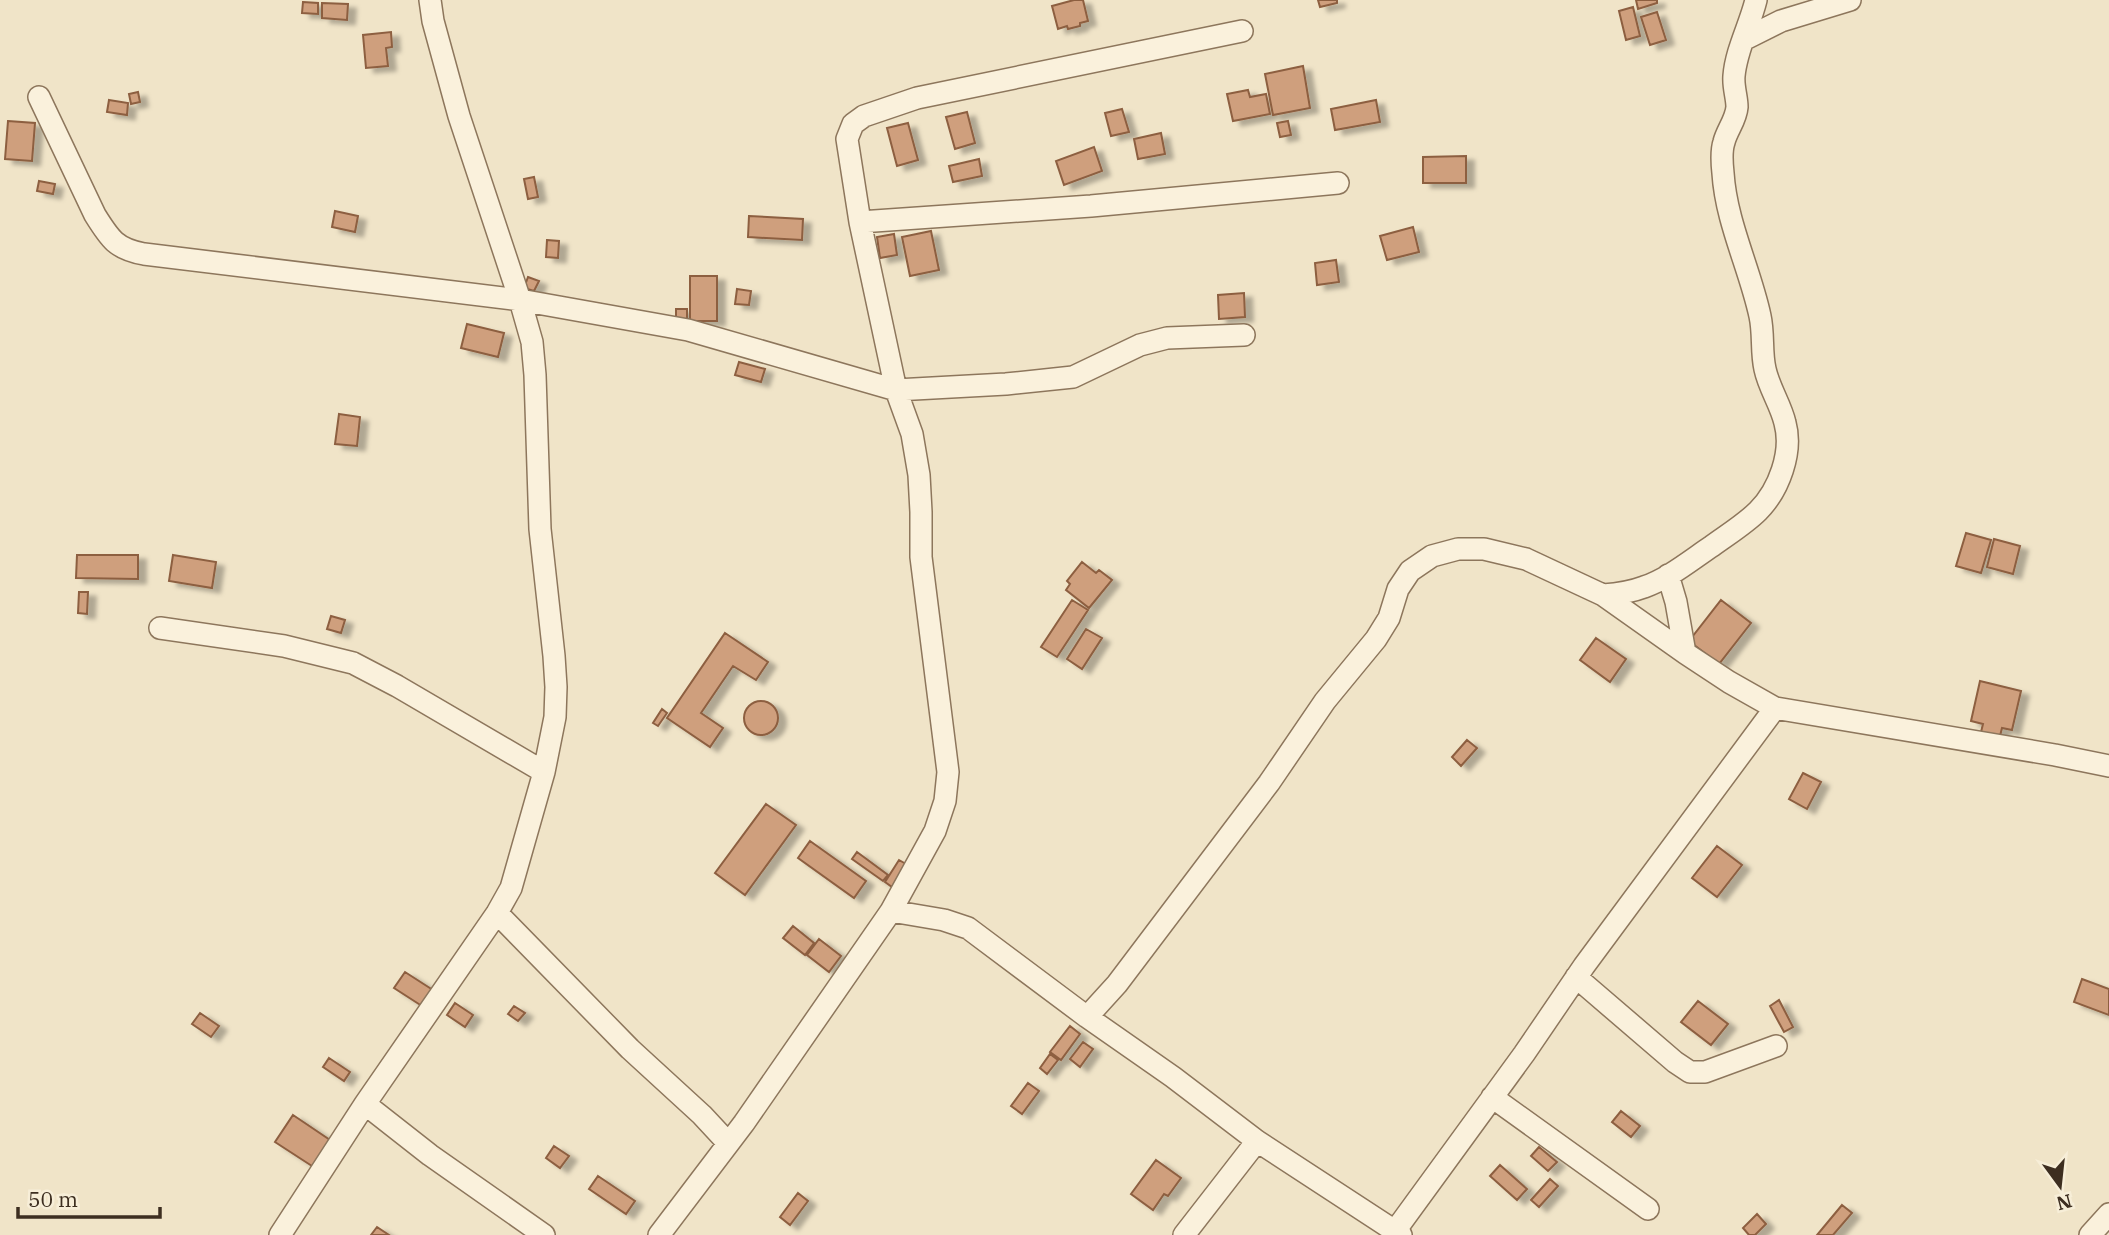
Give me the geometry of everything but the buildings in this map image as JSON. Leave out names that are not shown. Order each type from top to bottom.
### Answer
[{"type":"street","points":[[281,1235],[365,1104],[497,913],[511,888],[544,772],[555,717],[555,656],[540,529],[533,342],[459,116],[433,21],[430,0]]},
{"type":"street","points":[[1603,595],[1647,587],[1723,538],[1767,501],[1781,473],[1788,438],[1785,422],[1765,372],[1761,318],[1727,201],[1723,173],[1723,143],[1737,107],[1734,76],[1737,56],[1756,0]]},
{"type":"street","points":[[1743,40],[1781,21],[1850,0]]},
{"type":"street","points":[[659,1235],[728,1143],[891,911],[935,831],[945,801],[948,772],[921,557],[919,475],[912,434],[896,390],[860,222],[847,139],[853,124],[864,116],[916,98],[1242,31]]},
{"type":"street","points":[[39,97],[96,215],[107,233],[127,251],[520,300],[688,330],[896,390],[1073,377],[1140,345],[1167,338],[1244,335]]},
{"type":"street","points":[[860,222],[1091,206],[1338,183]]},
{"type":"street","points":[[1087,1017],[1117,984],[1269,783],[1325,701],[1376,639],[1389,618],[1398,589],[1410,571],[1432,556],[1458,549],[1484,549],[1527,559],[1603,595],[1729,682],[1775,708],[2109,766]]},
{"type":"street","points":[[1668,575],[1685,653]]},
{"type":"street","points":[[160,628],[284,646],[353,663],[544,772]]},
{"type":"street","points":[[891,911],[944,920],[968,928],[1257,1140],[1398,1233],[1576,977],[1775,708]]},
{"type":"street","points":[[497,913],[630,1049],[702,1115],[728,1143]]},
{"type":"street","points":[[1576,977],[1690,1072],[1705,1072],[1776,1046]]},
{"type":"street","points":[[1492,1097],[1648,1209]]},
{"type":"street","points":[[365,1104],[429,1155],[544,1235]]},
{"type":"street","points":[[1184,1235],[1257,1140]]},
{"type":"street","points":[[2090,1235],[2109,1214]]}]
